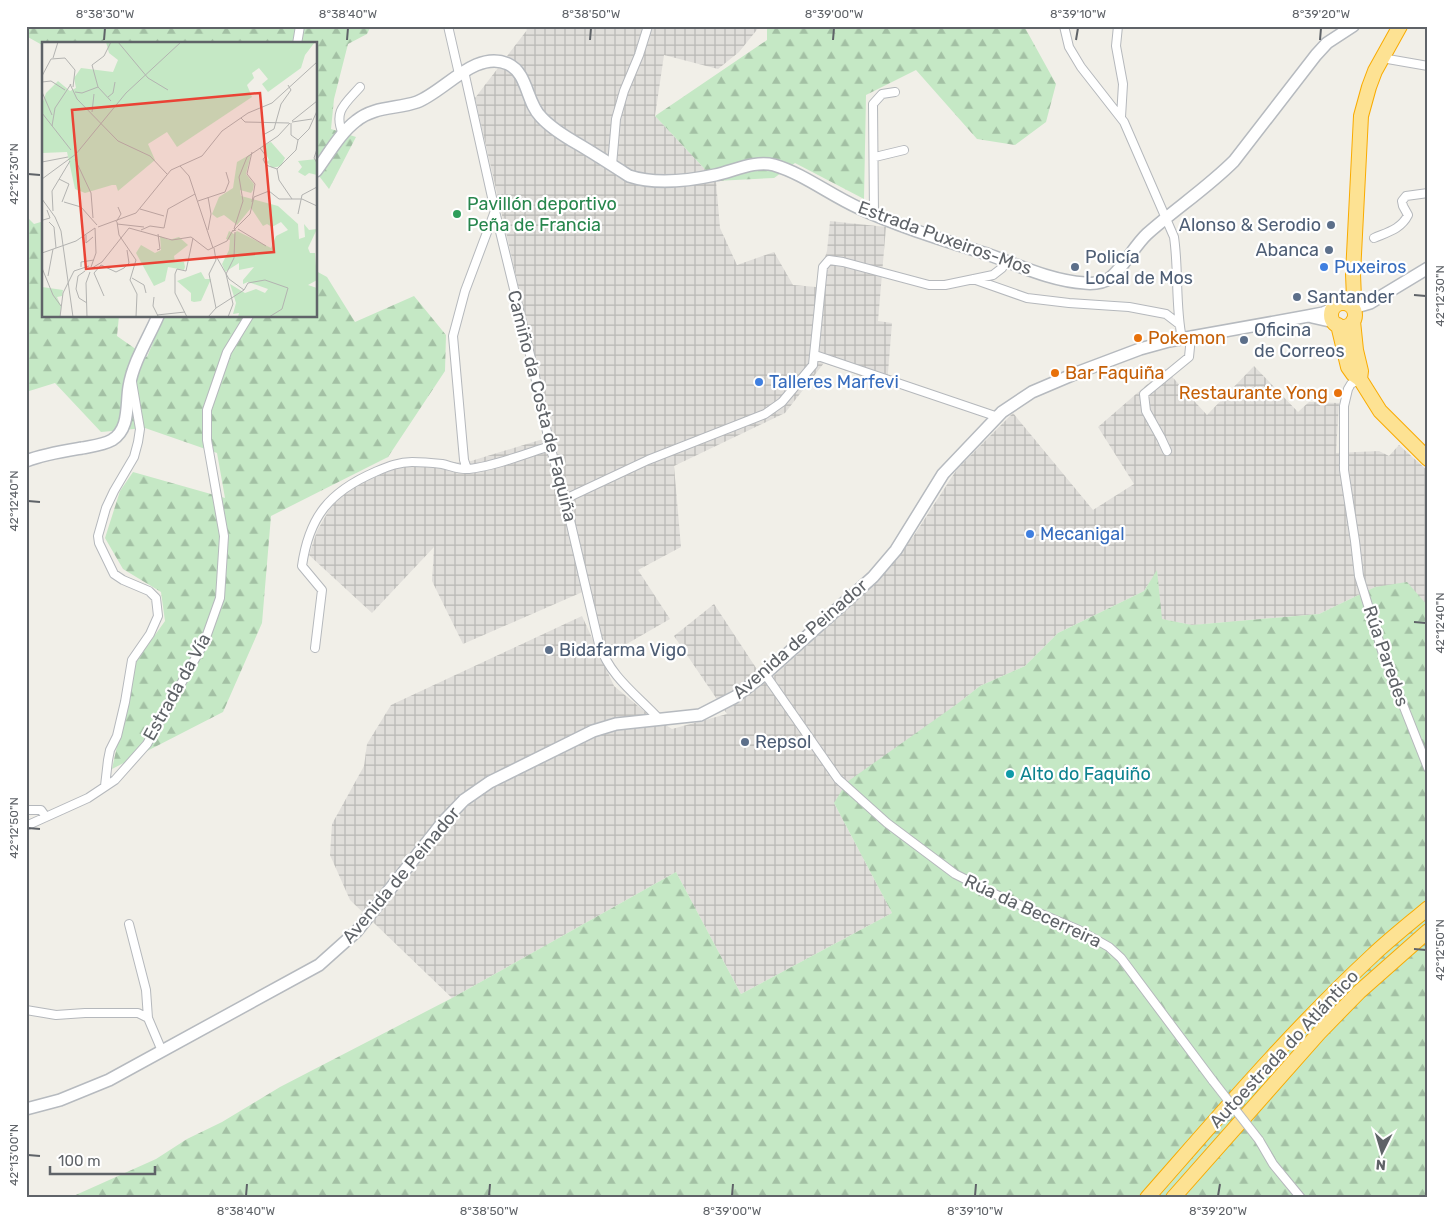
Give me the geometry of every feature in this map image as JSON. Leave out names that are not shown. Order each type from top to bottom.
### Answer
[{"type":"highway","points":[[1410,26],[1397,32],[1382,58],[1369,87],[1361,116],[1353,274],[1354,298],[1343,313],[1348,367],[1352,374],[1360,379],[1380,411],[1428,460]]},
{"type":"highway","name":"Autoestrada do Atlántico","points":[[1147,1198],[1246,1087],[1330,997],[1374,954],[1428,908]]},
{"type":"highway","name":"Autoestrada do Atlántico","points":[[1173,1198],[1319,1033],[1359,992],[1428,931]]},
{"type":"street","points":[[297,42],[300,26]]},
{"type":"street","name":"Camiño da Costa de Faquiña","points":[[448,26],[462,72],[533,367],[550,446],[565,499],[599,644],[604,657],[616,677],[660,721]]},
{"type":"street","points":[[612,165],[619,110],[624,91],[640,55],[648,26]]},
{"type":"street","points":[[1064,26],[1069,47],[1124,122],[1174,237],[1179,324]]},
{"type":"street","points":[[1118,26],[1116,46],[1123,84],[1120,117]]},
{"type":"street","name":"Estrada Puxeiros-Mos","points":[[318,168],[343,134],[356,120],[385,107],[414,103],[429,97],[462,72],[474,66],[490,62],[508,64],[523,79],[532,104],[540,116],[552,128],[629,176],[656,182],[716,175],[751,166],[771,164],[785,169],[874,215],[894,223],[1006,261],[1070,281],[1087,284],[1107,280],[1135,247],[1165,220],[1219,177],[1234,162],[1326,43],[1353,26]]},
{"type":"street","points":[[1382,58],[1428,66]]},
{"type":"street","points":[[343,134],[338,114],[360,87]]},
{"type":"street","points":[[874,215],[873,104],[882,94],[895,92]]},
{"type":"street","points":[[874,157],[904,150]]},
{"type":"street","points":[[1374,238],[1394,230],[1404,222],[1408,215],[1402,201],[1406,196],[1428,194]]},
{"type":"street","points":[[467,469],[464,460],[454,336],[466,292],[495,210]]},
{"type":"street","points":[[565,499],[648,460],[766,414],[782,402],[813,365],[822,267],[829,260],[844,262],[929,285],[945,285],[993,275],[1002,268],[1006,261]]},
{"type":"street","name":"Avenida de Peinador","points":[[26,1109],[60,1100],[109,1080],[319,965],[357,932],[443,822],[464,800],[490,782],[594,731],[616,724],[660,721],[700,715],[735,697],[765,674],[872,577],[896,550],[944,474],[998,417],[1032,392],[1140,349],[1187,338],[1323,313],[1343,313],[1370,303],[1428,268]]},
{"type":"street","points":[[973,279],[1027,298],[1129,307],[1166,314],[1179,324],[1187,338],[1189,357],[1144,394],[1146,411],[1167,451]]},
{"type":"street","points":[[26,461],[50,454],[103,444],[119,434],[124,424],[133,369],[157,318]]},
{"type":"street","name":"Estrada da Vía","points":[[26,826],[88,798],[115,780],[147,744],[204,643],[220,598],[224,536],[207,440],[207,410],[227,352],[248,318]]},
{"type":"street","points":[[815,354],[998,417]]},
{"type":"street","points":[[105,786],[110,750],[117,736],[132,660],[150,634],[158,616],[156,598],[150,591],[123,580],[114,574],[99,543],[98,536],[106,508],[134,457],[138,442],[140,429],[131,378]]},
{"type":"street","name":"Rúa Paredes","points":[[1360,379],[1351,384],[1348,389],[1344,406],[1344,470],[1356,541],[1359,576],[1383,654],[1428,768]]},
{"type":"street","points":[[315,648],[322,590],[302,566],[310,531],[319,514],[335,496],[349,485],[393,465],[421,462],[467,469],[502,461],[550,446]]},
{"type":"street","name":"Rúa da Becerreira","points":[[765,674],[838,779],[887,823],[955,874],[999,896],[1079,930],[1109,947],[1121,958],[1258,1140],[1297,1196]]},
{"type":"street","points":[[26,810],[40,810],[46,817]]},
{"type":"street","points":[[129,924],[146,990],[148,1018],[162,1051]]},
{"type":"street","points":[[26,1010],[56,1015],[138,1013],[148,1018]]},
{"type":"shaded area","points":[[524,26],[760,26],[739,52],[718,69],[664,55],[655,116],[716,181],[720,228],[737,265],[774,252],[793,285],[816,287],[827,251],[830,221],[886,227],[878,321],[892,323],[887,385],[824,363],[785,413],[674,466],[681,547],[638,570],[670,619],[604,657],[587,590],[463,644],[432,581],[434,547],[372,613],[309,555],[317,531],[330,508],[347,489],[399,467],[471,461],[553,436],[475,98],[527,30]]},
{"type":"shaded area","points":[[1254,366],[1298,412],[1309,402],[1339,403],[1336,453],[1379,451],[1389,456],[1399,445],[1428,471],[1428,606],[1375,587],[1319,614],[1192,625],[1161,619],[1157,571],[1144,591],[1058,633],[1025,666],[980,686],[834,803],[892,913],[741,994],[676,872],[452,998],[350,900],[330,855],[332,824],[364,766],[367,744],[391,705],[582,616],[614,686],[644,711],[672,729],[727,714],[674,636],[714,604],[766,683],[866,592],[913,537],[957,469],[1013,413],[1093,510],[1134,484],[1098,427],[1165,369],[1207,415]]},
{"type":"green space","points":[[26,26],[371,26],[367,34],[348,44],[334,99],[331,129],[356,137],[329,189],[318,175],[318,42],[42,42],[42,45],[26,36]]},
{"type":"green space","points":[[767,26],[1024,26],[1056,84],[1046,122],[1015,145],[977,139],[916,70],[866,95],[864,199],[795,163],[774,178],[716,181],[655,116],[767,40]]},
{"type":"green space","points":[[26,216],[34,224],[42,222],[42,318],[119,318],[117,336],[147,357],[163,318],[318,318],[318,272],[327,277],[355,322],[414,296],[446,335],[445,371],[388,457],[271,516],[262,623],[223,712],[112,769],[135,663],[165,621],[161,592],[123,569],[105,538],[120,491],[133,472],[225,498],[217,453],[145,428],[101,432],[55,383],[26,392]]},
{"type":"green space","points":[[1157,570],[1162,619],[1192,625],[1319,614],[1375,587],[1407,582],[1428,606],[1428,1198],[69,1198],[156,1159],[187,1139],[222,1122],[280,1087],[452,998],[676,872],[741,994],[892,913],[834,803],[847,782],[980,686],[1025,666],[1058,633],[1144,591]]},
{"type":"place","name":"Pavillón deportivo Peña de Francia","points":[[457,214]]},
{"type":"place","name":"Alonso & Serodio","points":[[1331,225]]},
{"type":"place","name":"Abanca","points":[[1329,250]]},
{"type":"place","name":"Policía Local de Mos","points":[[1075,267]]},
{"type":"place","name":"Puxeiros","points":[[1324,267]]},
{"type":"place","name":"Santander","points":[[1297,297]]},
{"type":"place","name":"Pokemon","points":[[1138,338]]},
{"type":"place","name":"Oficina de Correos","points":[[1244,340]]},
{"type":"place","name":"Bar Faquiña","points":[[1055,373]]},
{"type":"place","name":"Talleres Marfevi","points":[[759,382]]},
{"type":"place","name":"Restaurante Yong","points":[[1338,393]]},
{"type":"place","name":"Mecanigal","points":[[1030,534]]},
{"type":"place","name":"Bidafarma Vigo","points":[[549,650]]},
{"type":"place","name":"Repsol","points":[[745,742]]},
{"type":"place","name":"Alto do Faquiño","points":[[1010,774]]}]
